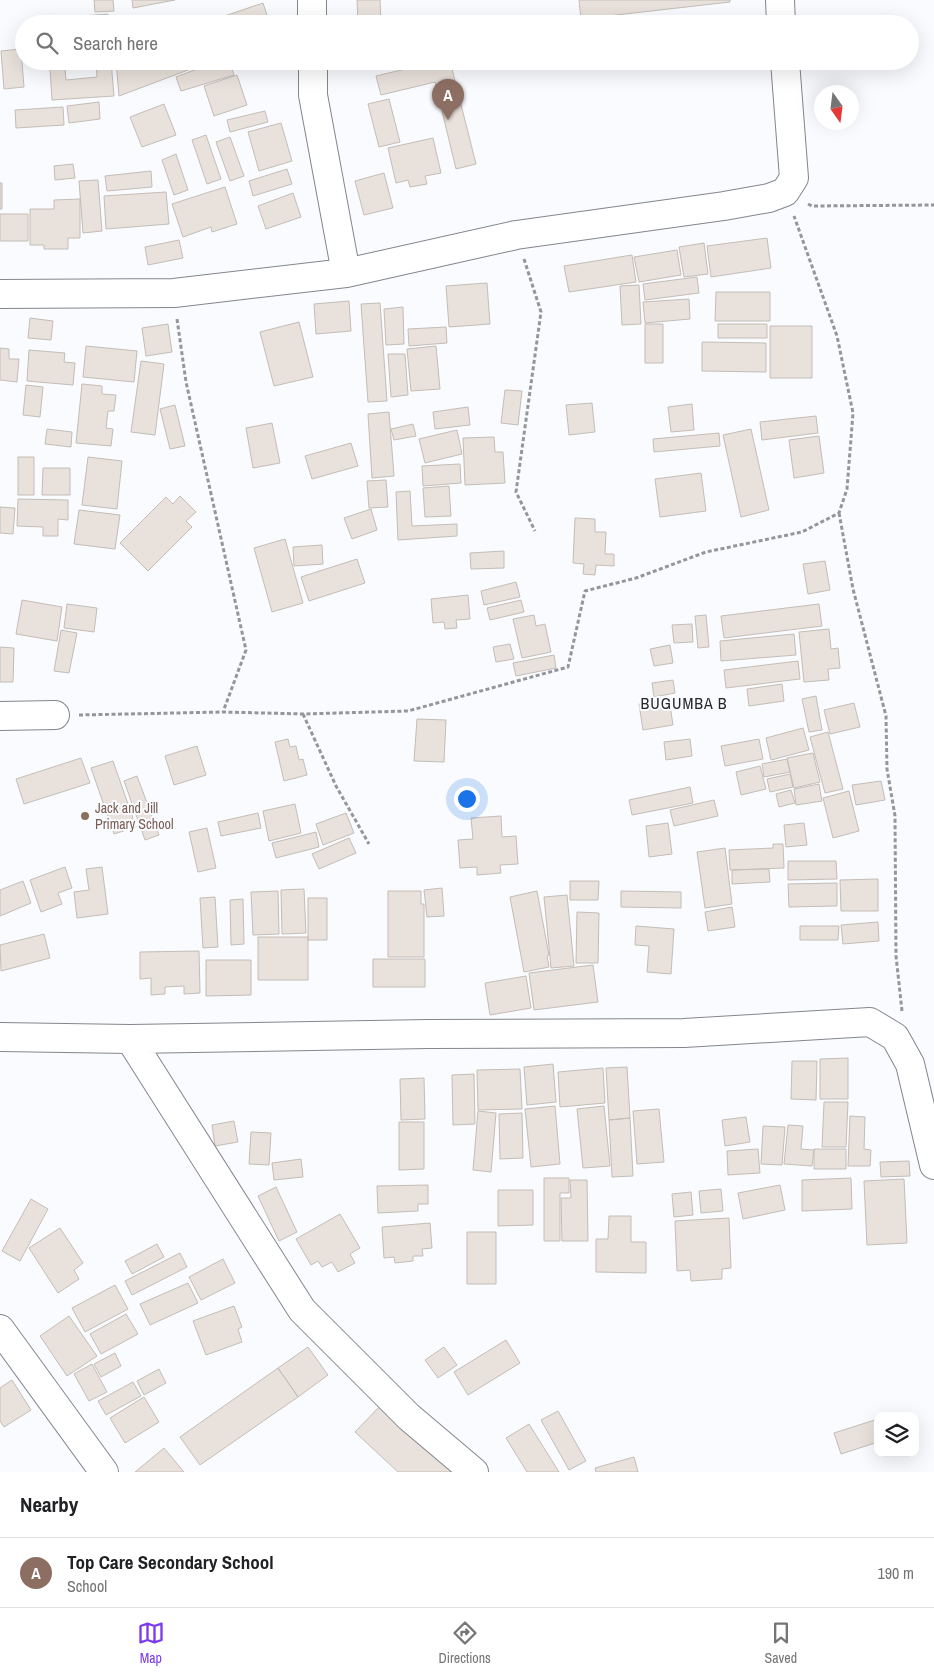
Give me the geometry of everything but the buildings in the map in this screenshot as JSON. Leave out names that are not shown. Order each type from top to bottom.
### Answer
[{"type":"street","points":[[312,0],[312,15]]},
{"type":"street","points":[[780,0],[781,15]]},
{"type":"street","points":[[313,70],[314,95],[346,273]]},
{"type":"street","points":[[0,294],[174,293],[346,273],[441,250],[516,235],[769,198],[785,192],[794,178],[786,70]]},
{"type":"street","points":[[0,716],[55,715]]},
{"type":"street","points":[[0,1037],[130,1039],[428,1034],[684,1033],[870,1022],[894,1037],[910,1064],[934,1165]]},
{"type":"street","points":[[130,1039],[302,1310],[408,1417],[474,1472]]},
{"type":"street","points":[[0,1329],[104,1472]]},
{"type":"path","points":[[785,192],[812,206],[934,205]]},
{"type":"path","points":[[785,192],[837,336],[853,413],[846,489],[839,513],[854,589],[886,716],[887,770],[895,816],[896,956],[902,1012],[894,1037]]},
{"type":"path","points":[[516,235],[541,312],[516,492],[535,531]]},
{"type":"path","points":[[174,293],[186,382],[246,650],[223,712]]},
{"type":"path","points":[[55,715],[223,712],[303,714],[408,712],[568,667],[585,591],[636,578],[706,552],[802,532],[839,513]]},
{"type":"path","points":[[303,714],[336,786],[368,844]]},
{"type":"place","name":"Top Care Secondary School","points":[[448,120]]},
{"type":"place","name":"Jack and Jill Primary School","points":[[85,816]]},
{"type":"district","name":"BUGUMBA B","points":[[684,703]]}]
